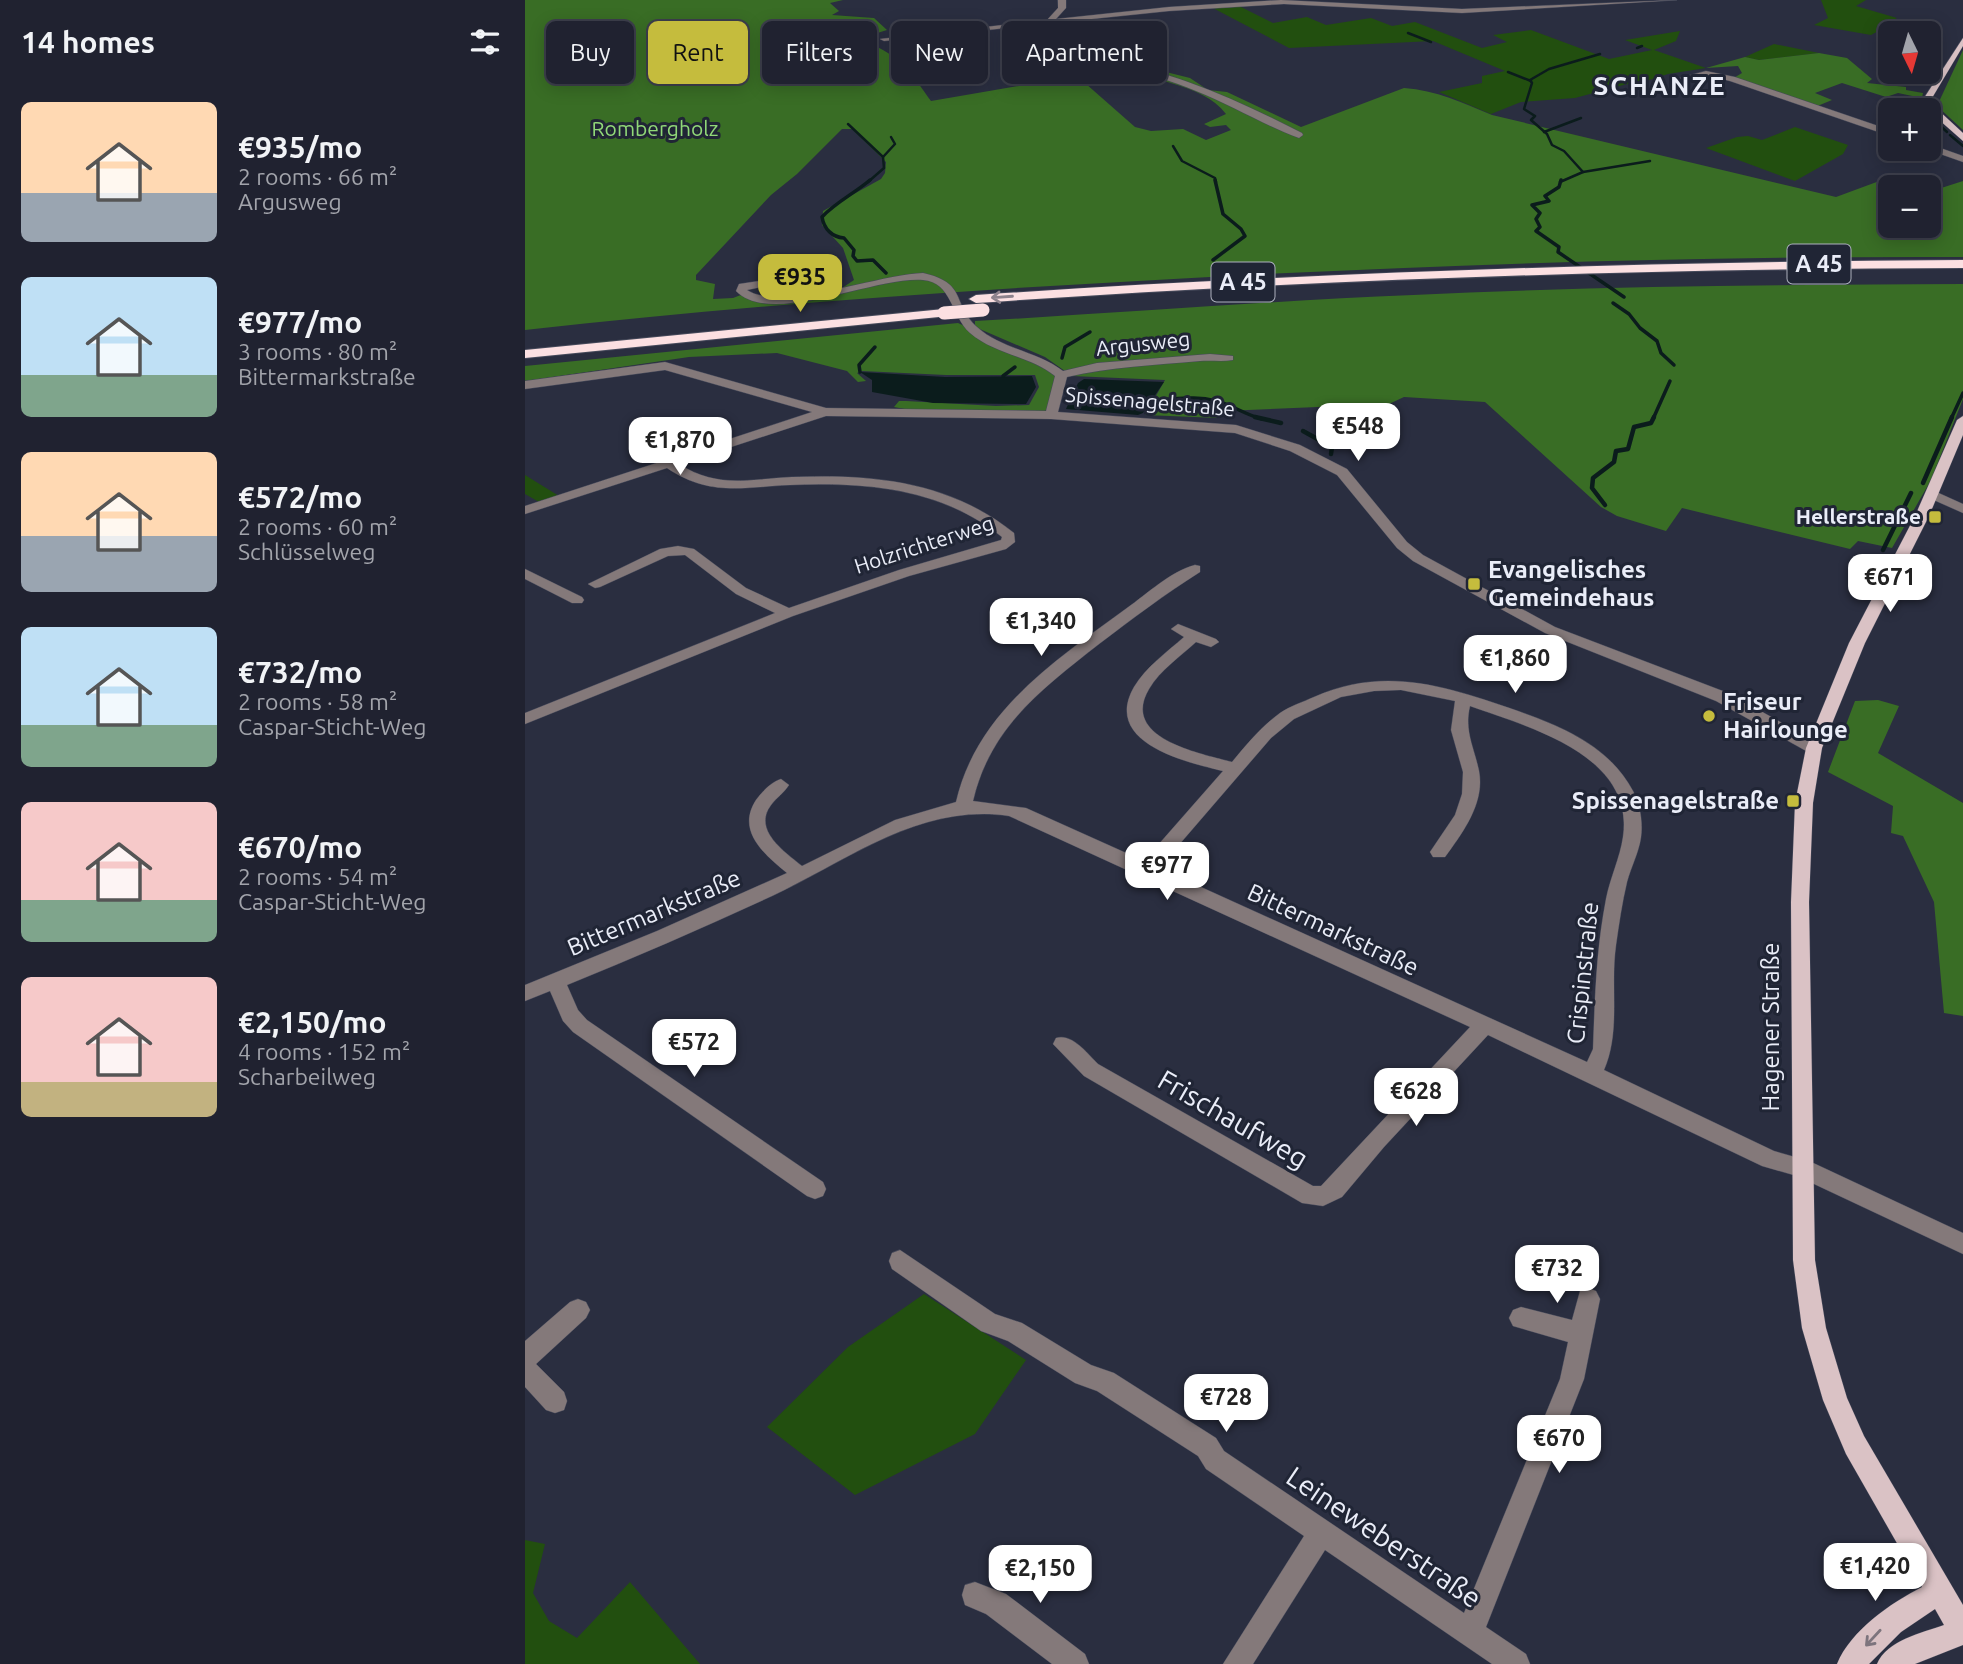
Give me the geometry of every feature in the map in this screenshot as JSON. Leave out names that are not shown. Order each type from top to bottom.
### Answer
[{"type":"highway","name":"A 45","points":[[525,354],[980,304],[1250,292],[1513,275],[1963,264]]},
{"type":"highway","name":"A 45","points":[[1678,271],[1963,273]]},
{"type":"highway","name":"A 45","points":[[525,342],[941,308]]},
{"type":"main road","points":[[1963,40],[1929,98],[1932,110],[1963,138]]},
{"type":"main road","name":"Hagener Straße","points":[[1963,420],[1932,494],[1857,643],[1814,748],[1804,803],[1800,902],[1804,1260],[1814,1328],[1835,1400],[1855,1445],[1963,1630]]},
{"type":"main road","points":[[1851,1664],[1879,1631],[1906,1609],[1940,1591]]},
{"type":"main road","points":[[1891,1664],[1907,1653],[1963,1630]]},
{"type":"street","points":[[1050,21],[1062,8],[1062,0]]},
{"type":"street","points":[[1065,21],[1159,10],[1284,2],[1473,11],[1673,0]]},
{"type":"street","points":[[884,39],[1002,27]]},
{"type":"street","points":[[1684,78],[1706,73],[1732,79],[1878,130]]},
{"type":"street","points":[[1167,76],[1299,135]]},
{"type":"street","points":[[1941,151],[1963,159]]},
{"type":"street","points":[[772,282],[743,286],[741,291],[746,297],[756,299],[797,298],[838,293],[901,277],[935,281],[953,292],[965,321],[972,330],[1037,357],[1061,374],[1062,382],[1052,415]]},
{"type":"street","name":"Argusweg","points":[[1061,374],[1097,367],[1210,357],[1229,358]]},
{"type":"street","name":"Spissenagelstraße","points":[[525,385],[665,366],[825,412],[1052,415],[1222,426],[1257,434],[1295,448],[1342,472],[1402,545],[1418,558],[1550,630],[1722,696],[1814,748]]},
{"type":"street","points":[[525,510],[825,412]]},
{"type":"street","name":"Holzrichterweg","points":[[525,719],[788,613],[904,573],[1000,546],[1007,542],[1009,536],[985,517],[927,491],[901,486],[804,481],[710,484],[669,463]]},
{"type":"street","points":[[1932,494],[1963,509]]},
{"type":"street","points":[[595,584],[665,552],[678,550],[689,552],[741,591],[788,613]]},
{"type":"street","points":[[963,807],[969,780],[1003,722],[1024,696],[1045,677],[1163,589],[1195,569]]},
{"type":"street","points":[[525,573],[577,600]]},
{"type":"street","points":[[1211,642],[1186,632],[1143,686],[1135,700],[1134,714],[1140,729],[1171,751],[1234,768]]},
{"type":"street","name":"Crispinstraße","points":[[1146,870],[1265,734],[1288,715],[1337,694],[1374,686],[1401,685],[1432,689],[1549,728],[1588,749],[1611,772],[1625,793],[1632,814],[1632,838],[1618,882],[1606,947],[1603,1049],[1592,1074]]},
{"type":"street","points":[[1439,852],[1462,819],[1471,794],[1471,775],[1459,739],[1457,723],[1464,698]]},
{"type":"street","name":"Bittermarkstraße","points":[[781,785],[767,796],[759,811],[757,827],[763,844],[801,875]]},
{"type":"street","name":"Bittermarkstraße","points":[[525,993],[682,929],[801,875],[903,824],[934,812],[963,807],[995,807],[1020,812],[1592,1074],[1770,1159],[1801,1168],[1963,1244]]},
{"type":"street","points":[[556,981],[570,1016],[580,1026],[815,1189]]},
{"type":"street","name":"Frischaufweg","points":[[1063,1044],[1091,1070],[1310,1196],[1323,1196],[1334,1190],[1376,1140],[1484,1026]]},
{"type":"street","name":"Leineweberstraße","points":[[899,1261],[989,1323],[1014,1331],[1084,1374],[1105,1382],[1207,1447],[1215,1460],[1516,1664]]},
{"type":"street","points":[[1470,1633],[1573,1379],[1588,1299]]},
{"type":"street","points":[[525,1357],[578,1310]]},
{"type":"street","points":[[1521,1318],[1581,1334]]},
{"type":"street","points":[[525,1370],[555,1401]]},
{"type":"street","points":[[1237,1664],[1321,1533]]},
{"type":"street","points":[[975,1595],[1007,1612],[1075,1664]]},
{"type":"green space","name":"Rombergholz","points":[[525,0],[843,0],[830,3],[839,11],[832,15],[874,18],[887,30],[877,33],[877,21],[762,21],[762,84],[877,84],[877,47],[891,55],[891,84],[918,84],[931,101],[1030,84],[1086,84],[1135,127],[1151,131],[1183,129],[1206,140],[1231,130],[1226,125],[1210,127],[1204,124],[1226,114],[1216,103],[1203,95],[1167,82],[1167,72],[1190,78],[1208,90],[1227,92],[1301,127],[1404,88],[1416,89],[1438,94],[1492,115],[1836,197],[1878,181],[1878,238],[1941,238],[1941,188],[1963,181],[1963,257],[1654,260],[1447,266],[1241,275],[831,301],[525,330]],"holes":[[[842,129],[852,129],[886,162],[885,173],[881,179],[823,211],[822,225],[843,248],[854,280],[842,288],[758,297],[746,293],[733,298],[713,299],[715,284],[696,280],[696,275],[771,195],[797,174]]]},
{"type":"green space","points":[[1821,0],[1866,0],[1856,6],[1897,18],[1878,21],[1878,31],[1871,35],[1814,25],[1828,18]]},
{"type":"green space","points":[[1237,5],[1273,23],[1307,17],[1326,25],[1371,18],[1392,26],[1415,22],[1482,48],[1507,42],[1493,35],[1531,30],[1609,59],[1652,50],[1625,40],[1680,31],[1676,41],[1654,50],[1706,68],[1668,74],[1631,86],[1627,84],[1575,98],[1521,102],[1491,114],[1439,92],[1482,83],[1482,76],[1505,71],[1433,41],[1289,48],[1209,6]]},
{"type":"green space","points":[[1774,44],[1819,53],[1759,60],[1745,57]]},
{"type":"green space","points":[[1963,50],[1963,130],[1941,110],[1941,98]]},
{"type":"green space","points":[[1819,53],[1847,58],[1872,79],[1867,83],[1906,87],[1906,90],[1923,93],[1922,98],[1898,93],[1886,97],[1842,83],[1815,93],[1832,100],[1815,107],[1732,79],[1742,73],[1738,66],[1706,68],[1745,57],[1759,60]]},
{"type":"green space","points":[[1795,127],[1848,145],[1843,154],[1795,181],[1706,148],[1737,137],[1748,136],[1762,140]]},
{"type":"green space","points":[[1963,284],[1963,399],[1931,480],[1892,548],[1858,541],[1850,549],[1682,508],[1666,531],[1617,516],[1601,507],[1485,402],[1404,397],[1389,404],[1224,411],[1218,418],[1145,415],[1165,380],[1072,376],[1045,357],[975,327],[975,321],[1303,300],[1482,292],[1688,286]]},
{"type":"green space","points":[[958,323],[1033,357],[1055,376],[1056,385],[1049,409],[1041,413],[915,411],[894,407],[899,401],[1029,405],[1039,387],[1035,375],[862,371],[857,373],[866,381],[858,382],[847,371],[777,353],[689,357],[525,381],[525,366]]},
{"type":"green space","points":[[525,475],[559,496],[539,502],[525,494]]},
{"type":"green space","points":[[1878,700],[1899,706],[1878,753],[1963,803],[1963,1016],[1944,1013],[1934,902],[1903,836],[1891,833],[1893,806],[1828,772],[1855,701]]},
{"type":"green space","points":[[924,1294],[1026,1360],[975,1434],[855,1495],[767,1427],[848,1347]]},
{"type":"green space","points":[[525,1540],[545,1544],[533,1593],[549,1621],[577,1638],[630,1582],[700,1664],[525,1664]]},
{"type":"shaded area","points":[[860,372],[945,377],[1032,376],[1036,387],[1026,404],[933,403],[872,392],[872,380]]},
{"type":"shaded area","points":[[1084,379],[1164,382],[1143,413],[1138,415],[1066,409],[1078,383]]},
{"type":"waterway","points":[[1408,33],[1431,42]]},
{"type":"waterway","points":[[1637,48],[1642,46]]},
{"type":"waterway","points":[[1531,81],[1549,69],[1600,54]]},
{"type":"waterway","points":[[1508,72],[1531,81]]},
{"type":"waterway","points":[[1531,81],[1524,109],[1535,116],[1531,120],[1544,132]]},
{"type":"waterway","points":[[1544,132],[1581,118]]},
{"type":"waterway","points":[[848,124],[883,157]]},
{"type":"waterway","points":[[1941,126],[1947,132]]},
{"type":"waterway","points":[[1544,132],[1552,145],[1564,151],[1583,172]]},
{"type":"waterway","points":[[1950,135],[1963,146]]},
{"type":"waterway","points":[[883,157],[895,144],[891,137]]},
{"type":"waterway","points":[[1173,146],[1182,161],[1215,178],[1216,182]]},
{"type":"waterway","points":[[868,182],[884,168],[883,157]]},
{"type":"waterway","points":[[1583,172],[1650,161]]},
{"type":"waterway","points":[[1560,182],[1583,172]]},
{"type":"waterway","points":[[870,180],[822,217],[829,232],[844,238],[854,250],[853,256],[857,261],[873,260],[886,273]]},
{"type":"waterway","points":[[1213,260],[1245,236],[1241,229],[1223,214],[1215,180]]},
{"type":"waterway","points":[[1560,182],[1559,187],[1545,196],[1549,201],[1532,205],[1540,213],[1536,219],[1540,227],[1536,231],[1559,247],[1558,252],[1624,297]]},
{"type":"waterway","points":[[1613,303],[1629,314],[1640,328],[1657,341],[1661,353],[1674,365]]},
{"type":"waterway","points":[[1062,358],[1065,347],[1090,332]]},
{"type":"waterway","points":[[860,372],[859,365],[875,347]]},
{"type":"waterway","points":[[1003,376],[1015,367]]},
{"type":"waterway","points":[[1653,419],[1670,381]]},
{"type":"waterway","points":[[1951,419],[1963,393]]},
{"type":"waterway","points":[[1151,400],[1208,399],[1258,418]]},
{"type":"waterway","points":[[1923,483],[1952,417]]},
{"type":"waterway","points":[[1258,418],[1281,423]]},
{"type":"waterway","points":[[1605,505],[1592,488],[1593,478],[1614,462],[1616,451],[1628,449],[1634,427],[1651,423],[1653,419]]},
{"type":"waterway","points":[[1303,431],[1332,447],[1331,454]]},
{"type":"waterway","points":[[1883,550],[1911,493]]},
{"type":"place","name":"Hellerstraße","points":[[1935,517]]},
{"type":"place","name":"Evangelisches Gemeindehaus","points":[[1474,584]]},
{"type":"place","name":"Friseur Hairlounge","points":[[1709,716]]},
{"type":"place","name":"Spissenagelstraße","points":[[1793,801]]},
{"type":"district","name":"SCHANZE","points":[[1660,86]]}]
